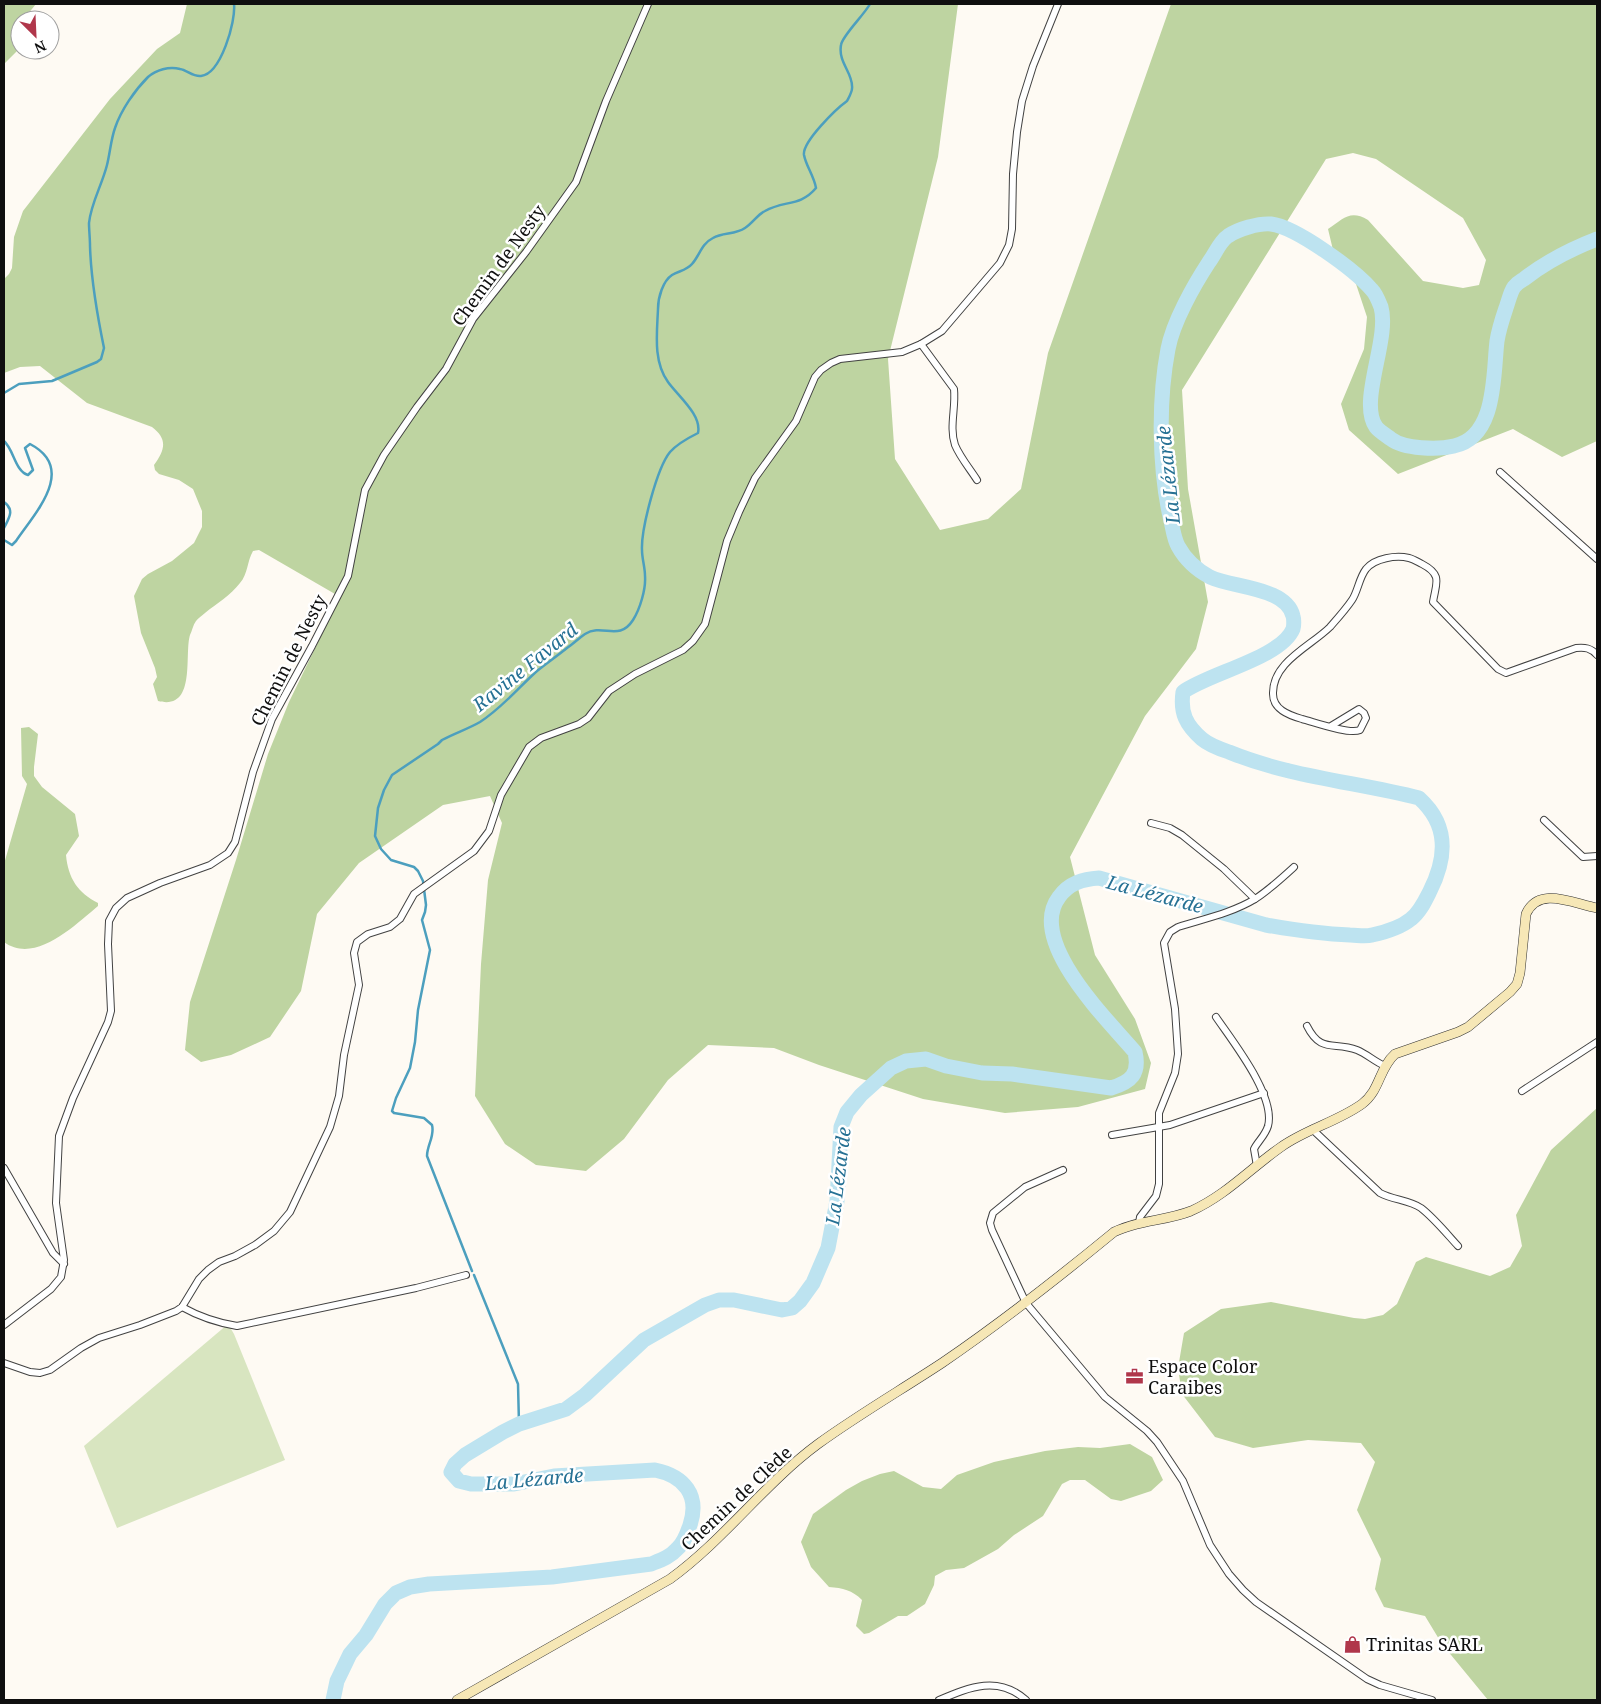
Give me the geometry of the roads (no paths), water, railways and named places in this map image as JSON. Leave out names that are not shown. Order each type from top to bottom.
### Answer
[{"type":"main road","points":[[1385,1066],[1387,1061],[1395,1054],[1468,1027],[1510,992],[1520,974],[1526,914],[1534,902],[1551,897],[1597,910]]},
{"type":"main road","name":"Chemin de Clède","points":[[457,1700],[670,1579],[692,1564],[817,1445],[942,1362],[1026,1303],[1114,1232],[1126,1226],[1190,1211],[1221,1193],[1281,1147],[1312,1129],[1346,1114],[1363,1103],[1374,1093],[1385,1066]]},
{"type":"street","name":"Chemin de Nesty","points":[[64,1264],[56,1203],[59,1136],[73,1098],[108,1022],[111,1011],[108,921],[116,908],[127,898],[210,864],[228,853],[235,842],[253,772],[272,719],[348,576],[365,490],[384,455],[446,369],[473,319],[526,252],[576,182],[606,101],[648,4]]},
{"type":"street","points":[[4,1363],[30,1372],[40,1373],[59,1364],[99,1338],[147,1323],[176,1311],[182,1306],[199,1279],[208,1270],[219,1262],[255,1246],[274,1231],[290,1212],[330,1127],[340,1096],[344,1055],[359,985],[354,953],[357,942],[368,934],[390,927],[400,919],[414,894],[474,851],[489,831],[501,795],[529,746],[541,738],[579,724],[588,718],[608,692],[635,674],[684,650],[693,641],[705,624],[727,541],[739,512],[756,478],[796,421],[815,377],[821,370],[840,359],[902,352],[921,344],[942,331],[1000,263],[1009,245],[1012,229],[1013,174],[1022,101],[1033,66],[1058,4]]},
{"type":"street","points":[[921,344],[954,389],[952,429],[955,446],[977,480]]},
{"type":"street","points":[[1500,472],[1597,559]]},
{"type":"street","points":[[1331,726],[1359,710],[1364,713],[1366,718],[1360,730],[1355,732],[1331,726],[1292,716],[1276,705],[1273,697],[1275,680],[1280,670],[1329,627],[1352,601],[1366,569],[1385,559],[1397,557],[1410,558],[1432,570],[1437,581],[1433,602],[1503,672],[1506,673],[1576,648],[1588,648],[1597,655]]},
{"type":"street","points":[[1544,820],[1582,857],[1597,856]]},
{"type":"street","points":[[1151,823],[1170,828],[1182,834],[1224,869],[1255,899]]},
{"type":"street","points":[[1139,1223],[1140,1216],[1156,1196],[1159,1184],[1158,1128],[1160,1106],[1175,1073],[1178,1054],[1176,1009],[1164,943],[1170,932],[1178,927],[1213,916],[1255,899],[1294,867]]},
{"type":"street","points":[[1216,1017],[1264,1093],[1269,1124],[1263,1138],[1254,1149],[1257,1166]]},
{"type":"street","points":[[1307,1026],[1313,1038],[1320,1043],[1353,1049],[1366,1054],[1385,1066]]},
{"type":"street","points":[[1522,1091],[1597,1042]]},
{"type":"street","points":[[1112,1135],[1158,1128],[1218,1110],[1264,1093]]},
{"type":"street","points":[[1312,1129],[1380,1193],[1386,1197],[1409,1202],[1421,1208],[1458,1246]]},
{"type":"street","points":[[4,1168],[53,1253],[64,1264],[61,1277],[50,1289],[4,1325]]},
{"type":"street","points":[[1063,1170],[1025,1187],[994,1213],[991,1218],[992,1230],[1026,1303],[1104,1397],[1147,1431],[1157,1442],[1183,1481],[1210,1545],[1229,1574],[1243,1590],[1256,1602],[1367,1679],[1380,1685],[1432,1700]]},
{"type":"street","points":[[182,1306],[212,1319],[237,1326],[416,1288],[466,1275]]},
{"type":"street","points":[[940,1700],[971,1689],[991,1686],[1008,1687],[1026,1700]]},
{"type":"waterway","points":[[4,393],[19,384],[52,381],[101,359],[104,348],[93,284],[89,223],[92,208],[107,165],[115,128],[133,94],[151,75],[163,69],[176,68],[201,76],[208,73],[215,66],[221,57],[230,34],[234,4]]},
{"type":"waterway","name":"Ravine Favard","points":[[472,1271],[427,1156],[433,1129],[432,1125],[424,1118],[394,1113],[392,1111],[410,1068],[418,1010],[430,950],[422,920],[426,905],[423,881],[414,867],[391,860],[381,849],[375,836],[378,808],[384,790],[392,775],[442,740],[488,716],[537,671],[585,634],[598,630],[622,630],[633,620],[645,587],[642,540],[655,485],[670,452],[679,444],[698,433],[698,426],[693,413],[668,382],[660,365],[657,347],[660,295],[666,281],[672,275],[688,268],[709,240],[717,236],[737,232],[748,226],[765,211],[779,205],[798,201],[816,188],[805,159],[805,149],[814,134],[847,101],[851,94],[850,76],[841,57],[841,45],[845,36],[870,4]]},
{"type":"waterway","name":"La Lézarde","points":[[333,1700],[337,1681],[350,1654],[366,1635],[385,1604],[396,1593],[410,1587],[429,1584],[552,1577],[651,1564],[662,1560],[679,1547],[690,1525],[693,1505],[687,1488],[674,1477],[665,1473],[655,1470],[554,1476],[514,1484],[471,1484],[459,1481],[451,1472],[455,1464],[465,1455],[503,1432],[519,1424],[566,1409],[585,1395],[644,1340],[705,1305],[719,1300],[734,1300],[782,1310],[792,1308],[800,1301],[813,1283],[828,1248],[837,1201],[841,1127],[847,1112],[861,1095],[891,1068],[906,1061],[926,1059],[946,1066],[982,1073],[1012,1074],[1111,1088],[1129,1080],[1135,1071],[1135,1052],[1074,979],[1061,957],[1053,935],[1052,915],[1059,897],[1067,888],[1087,879],[1099,878],[1266,925],[1308,932],[1367,936],[1402,925],[1417,913],[1436,878],[1442,854],[1440,830],[1436,819],[1419,798],[1299,773],[1252,760],[1208,743],[1196,734],[1185,718],[1182,706],[1183,692],[1260,657],[1286,639],[1293,629],[1294,621],[1288,606],[1280,599],[1270,594],[1210,577],[1192,564],[1177,543],[1167,501],[1162,458],[1161,413],[1168,349],[1179,316],[1203,271],[1222,241],[1232,233],[1255,226],[1271,224],[1282,227],[1309,241],[1339,261],[1364,282],[1377,298],[1383,320],[1370,402],[1371,416],[1376,427],[1391,439],[1412,447],[1439,448],[1454,446],[1468,440],[1478,430],[1485,418],[1493,386],[1497,341],[1514,287],[1550,261],[1597,239]]},
{"type":"waterway","points":[[4,441],[17,465],[24,473],[28,475],[33,470],[25,448],[30,444],[44,454],[51,466],[48,492],[33,518],[12,545],[4,540]]},
{"type":"waterway","points":[[4,502],[10,511],[4,528]]},
{"type":"waterway","name":"Ravine Favard","points":[[474,1275],[518,1384],[519,1424]]},
{"type":"place","name":"Espace Color Caraibes","points":[[1134,1376]]},
{"type":"place","name":"Trinitas SARL","points":[[1352,1644]]}]
